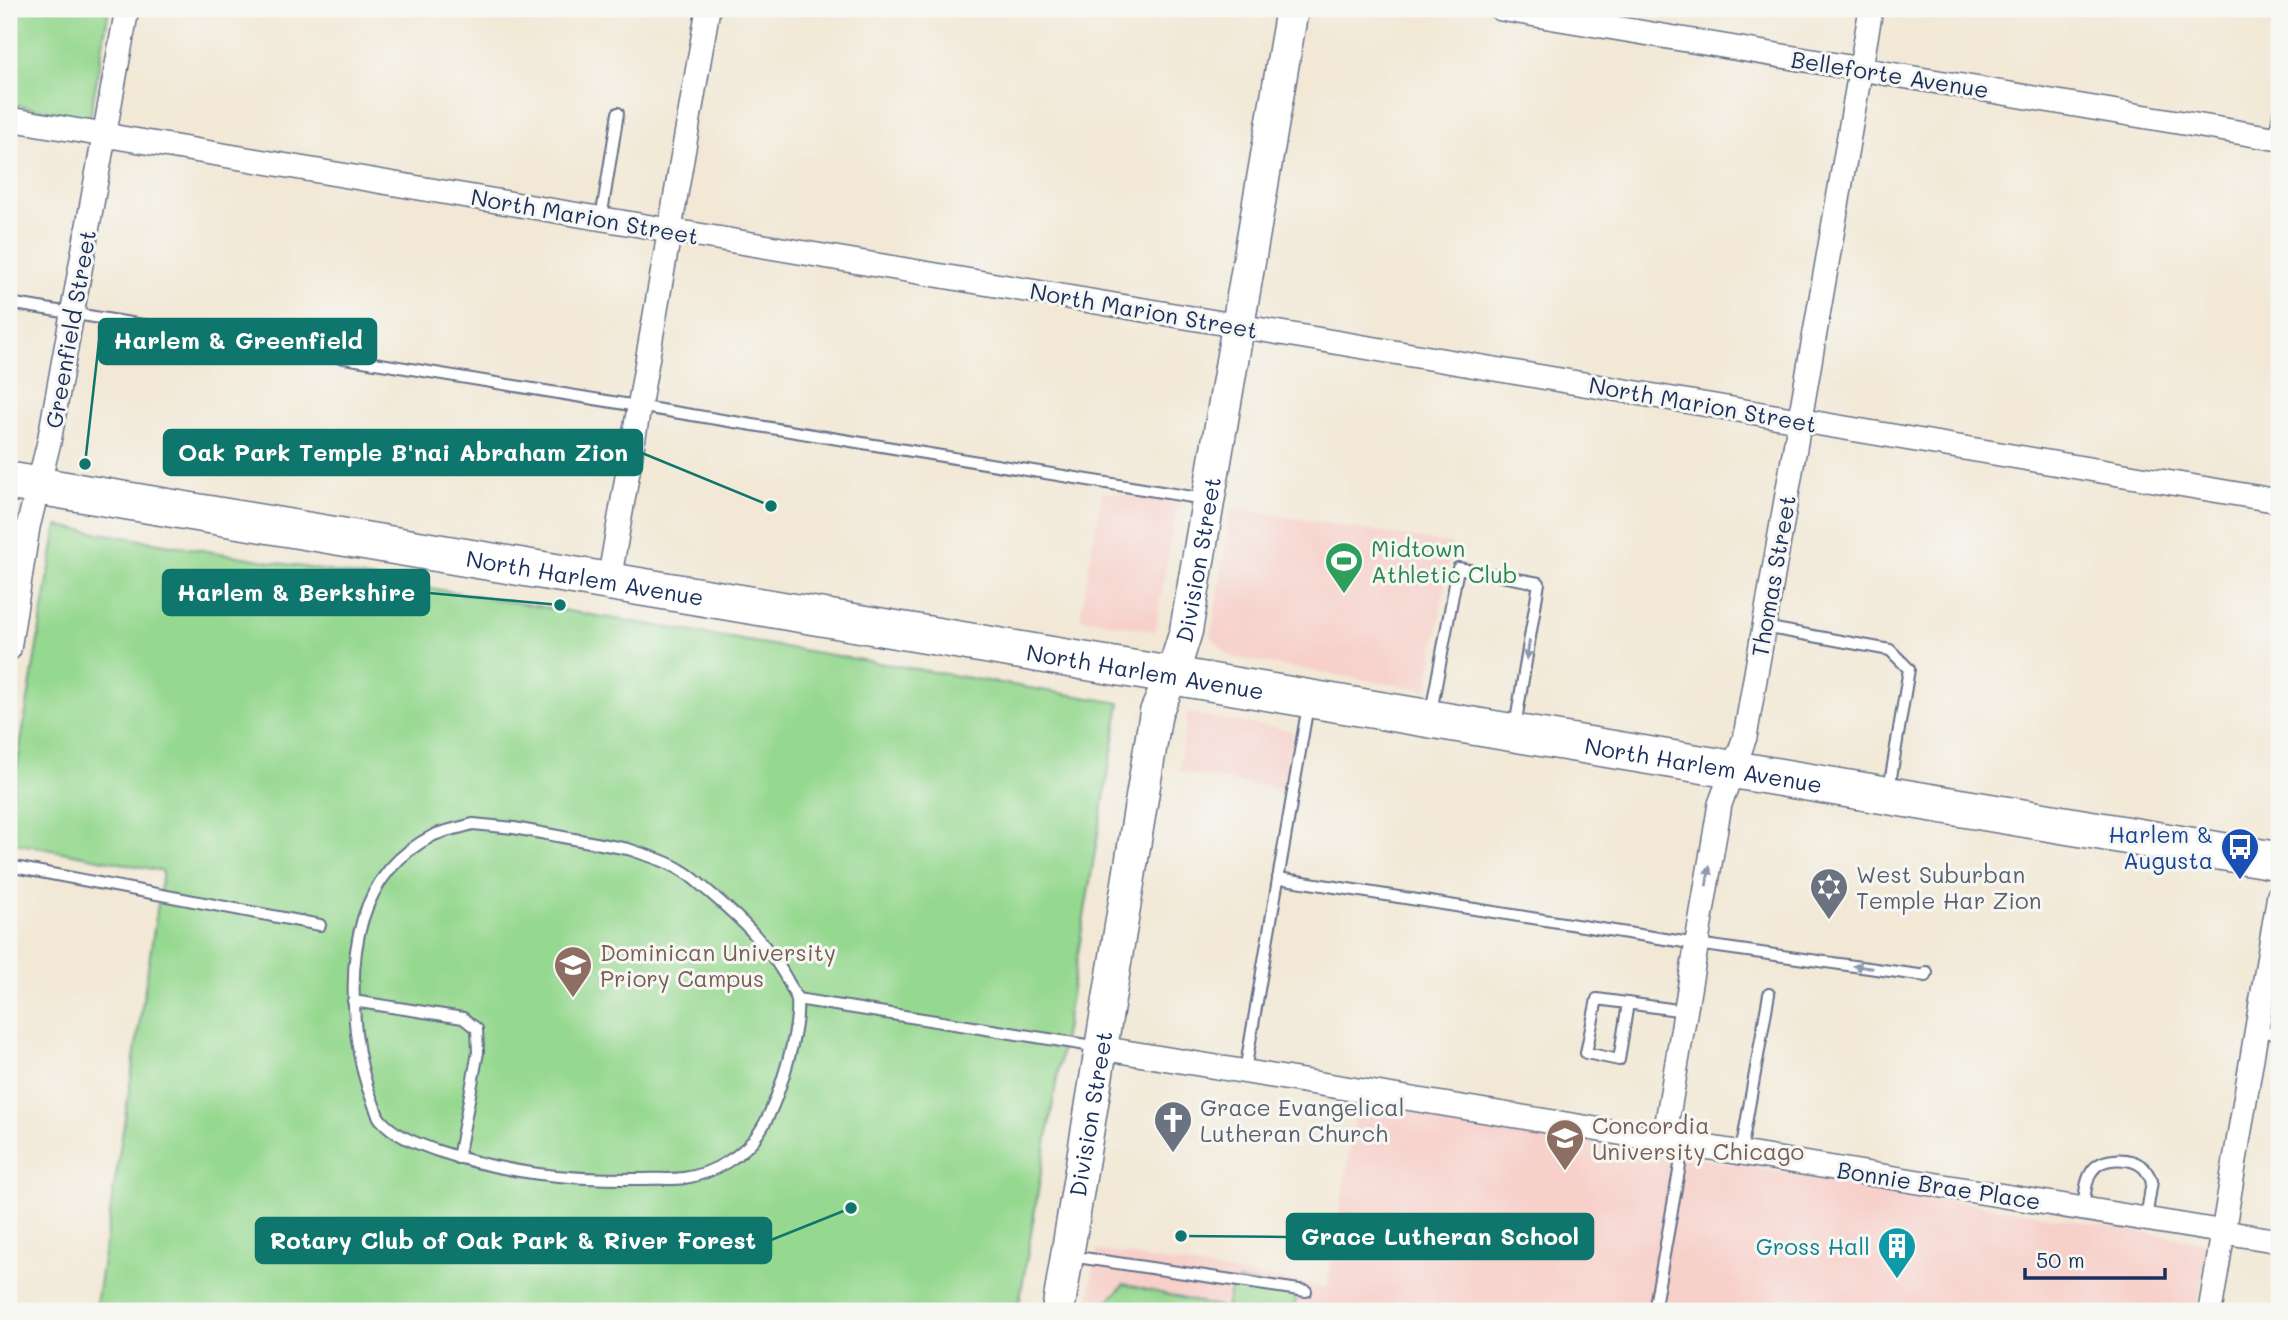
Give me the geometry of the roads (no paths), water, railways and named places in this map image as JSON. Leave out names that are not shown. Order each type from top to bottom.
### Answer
[{"type":"main road","name":"North Harlem Avenue","points":[[24,484],[2279,861]]},
{"type":"street","name":"Greenfield Street","points":[[9,649],[28,527],[24,484],[73,314],[127,9]]},
{"type":"street","points":[[609,581],[708,9]]},
{"type":"street","name":"Division Street","points":[[1058,1311],[1156,712],[1172,676],[1186,631],[1292,9]]},
{"type":"street","name":"Belleforte Avenue","points":[[1500,9],[2277,138]]},
{"type":"street","name":"Thomas Street","points":[[1674,1141],[1685,1011],[1720,804],[1745,737],[1871,9]]},
{"type":"street","name":"North Marion Street","points":[[9,119],[2279,501]]},
{"type":"street","points":[[2210,1311],[2279,895]]},
{"type":"street","name":"Bonnie Brae Place","points":[[1101,1048],[2279,1241]]},
{"type":"lane","points":[[2277,138],[2279,111]]},
{"type":"lane","points":[[601,219],[618,113]]},
{"type":"lane","points":[[9,303],[1208,500]]},
{"type":"lane","points":[[1430,719],[1458,568],[1539,583],[1514,733]]},
{"type":"lane","points":[[1764,626],[1890,650],[1909,669],[1888,795]]},
{"type":"lane","points":[[1245,1071],[1309,699]]},
{"type":"lane","points":[[473,824],[514,828],[628,849],[681,869],[745,922],[781,967],[797,999],[795,1030],[787,1062],[759,1132],[740,1153],[716,1168],[684,1178],[593,1179],[493,1168],[407,1140],[380,1119],[364,1082],[358,1051],[353,1001],[358,930],[368,905],[399,857],[436,834],[473,824]]},
{"type":"lane","points":[[9,866],[320,925]]},
{"type":"lane","points":[[1278,878],[1697,944],[1926,976],[1927,972]]},
{"type":"lane","points":[[1741,1152],[1769,995]]},
{"type":"lane","points":[[797,999],[1101,1048]]},
{"type":"lane","points":[[1628,1003],[1619,1060],[1586,1053],[1597,999],[1628,1003],[1685,1011]]},
{"type":"lane","points":[[353,1001],[463,1018],[477,1029],[478,1052],[458,1158]]},
{"type":"lane","points":[[2256,1030],[2279,1035]]},
{"type":"lane","points":[[1654,1311],[1674,1141]]},
{"type":"lane","points":[[2083,1209],[2088,1180],[2093,1169],[2110,1160],[2132,1162],[2142,1167],[2152,1181],[2146,1219]]},
{"type":"lane","points":[[1068,1255],[1306,1291]]},
{"type":"place","name":"Harlem & Greenfield","points":[[85,464]]},
{"type":"place","name":"Oak Park Temple B'nai Abraham Zion","points":[[771,506]]},
{"type":"place","name":"Midtown Athletic Club","points":[[1344,595]]},
{"type":"place","name":"Harlem & Berkshire","points":[[560,605]]},
{"type":"place","name":"Harlem & Augusta","points":[[2240,881]]},
{"type":"place","name":"West Suburban Temple Har Zion","points":[[1829,921]]},
{"type":"place","name":"Dominican University Priory Campus","points":[[573,999]]},
{"type":"place","name":"Grace Evangelical Lutheran Church","points":[[1173,1154]]},
{"type":"place","name":"Concordia University Chicago","points":[[1565,1172]]},
{"type":"place","name":"Rotary Club of Oak Park & River Forest","points":[[851,1208]]},
{"type":"place","name":"Grace Lutheran School","points":[[1181,1236]]},
{"type":"place","name":"Gross Hall","points":[[1897,1280]]}]
